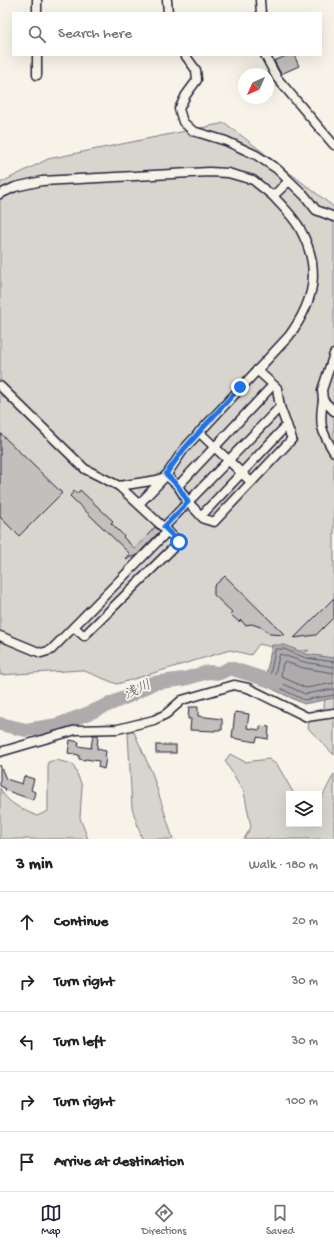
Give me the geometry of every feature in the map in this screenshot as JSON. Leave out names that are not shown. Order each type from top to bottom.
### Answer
[{"type":"street","points":[[36,0],[37,12]]},
{"type":"street","points":[[167,0],[168,12]]},
{"type":"street","points":[[260,0],[261,12]]},
{"type":"street","points":[[37,56],[37,75]]},
{"type":"street","points":[[186,56],[196,70],[197,80],[186,95],[179,109],[183,122],[193,131],[226,141],[256,155],[277,169],[316,210],[334,217]]},
{"type":"street","points":[[266,56],[277,78],[334,145]]},
{"type":"street","points":[[0,194],[15,187],[42,181],[209,172],[228,173],[254,180],[274,196],[291,215],[299,227],[306,243],[311,261],[313,277],[312,289],[308,303],[295,327],[278,348],[199,432],[166,476],[139,504]]},
{"type":"street","points":[[274,196],[289,181]]},
{"type":"street","points":[[334,354],[322,390],[323,400],[321,414],[322,430],[334,452]]},
{"type":"street","points":[[166,476],[178,486],[188,502],[204,519],[214,522],[292,439],[280,407],[277,388],[257,370]]},
{"type":"street","points":[[178,486],[273,385]]},
{"type":"street","points":[[0,386],[85,469],[119,486],[179,542],[84,636],[74,627]]},
{"type":"street","points":[[323,400],[334,411]]},
{"type":"street","points":[[0,636],[41,653],[51,650],[166,529],[188,502],[280,407]]},
{"type":"street","points":[[201,516],[287,425]]},
{"type":"street","points":[[199,432],[251,482]]},
{"type":"street","points":[[119,486],[158,480],[166,476]]},
{"type":"street","points":[[0,752],[76,730],[118,729],[154,720],[166,714],[182,700],[234,685],[248,688],[307,717],[334,713]]},
{"type":"shaded area","points":[[225,123],[334,207],[334,673],[285,664],[309,650],[293,652],[259,644],[251,655],[230,650],[117,684],[82,670],[0,675],[0,183],[48,159]]},
{"type":"shaded area","points":[[334,688],[334,755],[308,728],[309,722],[324,708],[325,693]]},
{"type":"shaded area","points":[[134,732],[152,773],[173,839],[142,839],[132,808],[128,733]]},
{"type":"shaded area","points":[[230,754],[245,762],[269,759],[278,766],[292,791],[286,791],[286,827],[322,827],[322,797],[334,774],[334,839],[244,839],[251,827],[244,792],[225,761]]},
{"type":"shaded area","points":[[56,760],[73,764],[82,786],[80,818],[88,839],[0,839],[0,788],[6,798],[11,802],[37,816],[48,811],[48,762]]},
{"type":"water","points":[[272,645],[285,645],[306,654],[334,658],[334,698],[304,704],[264,685]]},
{"type":"building","points":[[286,56],[294,56],[299,66],[281,74],[274,61]]},
{"type":"building","points":[[0,433],[62,493],[19,536],[0,517]]},
{"type":"building","points":[[80,490],[113,521],[111,523],[135,549],[155,527],[160,531],[137,555],[126,559],[130,554],[70,496],[74,491],[77,494]]},
{"type":"building","points":[[225,576],[285,635],[270,634],[263,628],[252,624],[245,625],[241,620],[239,622],[230,614],[232,612],[214,595],[214,586]]},
{"type":"building","points":[[334,598],[334,617],[316,635],[294,638]]},
{"type":"building","points":[[189,707],[198,707],[198,716],[222,719],[222,730],[190,730],[191,719],[188,719]]},
{"type":"building","points":[[235,712],[249,714],[247,728],[260,730],[260,726],[269,727],[268,739],[257,737],[256,742],[232,738]]},
{"type":"building","points":[[93,735],[98,735],[97,749],[106,751],[104,769],[98,767],[99,761],[79,759],[79,755],[68,753],[70,740],[79,742],[78,746],[91,748]]},
{"type":"building","points":[[156,745],[176,745],[176,753],[156,753]]},
{"type":"building","points":[[0,765],[6,779],[22,784],[24,776],[34,779],[31,790],[35,792],[33,800],[5,790],[5,788],[0,786]]},
{"type":"waterway","name":"浅川","points":[[0,724],[26,730],[57,725],[131,695],[153,683],[184,679],[208,672],[220,673],[230,668],[277,683]]},
{"type":"route","points":[[179,542],[164,527],[188,502],[178,486],[166,474],[184,449],[240,387]]}]
